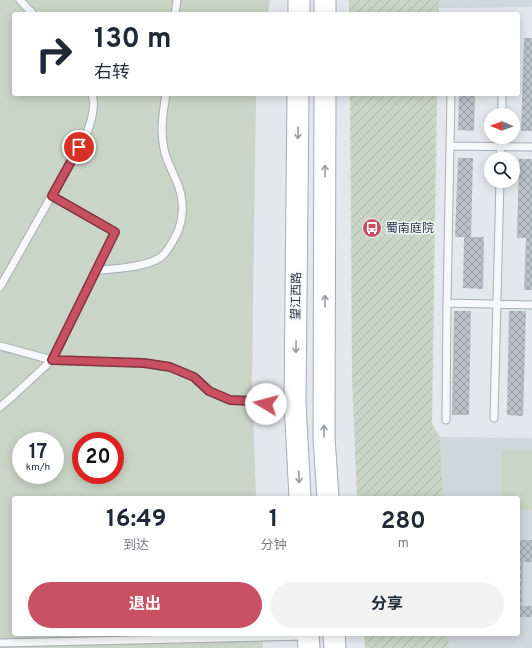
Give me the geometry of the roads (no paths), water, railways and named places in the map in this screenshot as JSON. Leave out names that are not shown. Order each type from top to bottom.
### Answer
[{"type":"main road","points":[[299,0],[299,12]]},
{"type":"main road","points":[[325,0],[325,12]]},
{"type":"main road","name":"望江西路","points":[[298,96],[295,408],[300,496]]},
{"type":"main road","points":[[325,96],[324,437],[328,496]]},
{"type":"main road","points":[[334,636],[335,648]]},
{"type":"lane","points":[[20,0],[31,12]]},
{"type":"lane","points":[[175,12],[177,0]]},
{"type":"lane","points":[[0,287],[89,128],[94,105],[92,96]]},
{"type":"lane","points":[[96,271],[151,262],[162,256],[178,232],[183,208],[178,183],[164,150],[163,116],[166,96]]},
{"type":"lane","points":[[446,420],[451,96]]},
{"type":"lane","points":[[502,96],[502,108]]},
{"type":"lane","points":[[450,146],[532,147]]},
{"type":"lane","points":[[501,146],[501,152]]},
{"type":"lane","points":[[494,418],[500,188]]},
{"type":"lane","points":[[0,407],[14,396],[52,360],[115,232],[52,196]]},
{"type":"lane","points":[[447,303],[532,304]]},
{"type":"lane","points":[[0,346],[52,360],[144,363],[170,367],[194,377],[209,391],[230,400],[252,401],[295,408]]},
{"type":"lane","points":[[0,643],[308,639]]},
{"type":"place","name":"蜀南庭院","points":[[372,228]]}]
